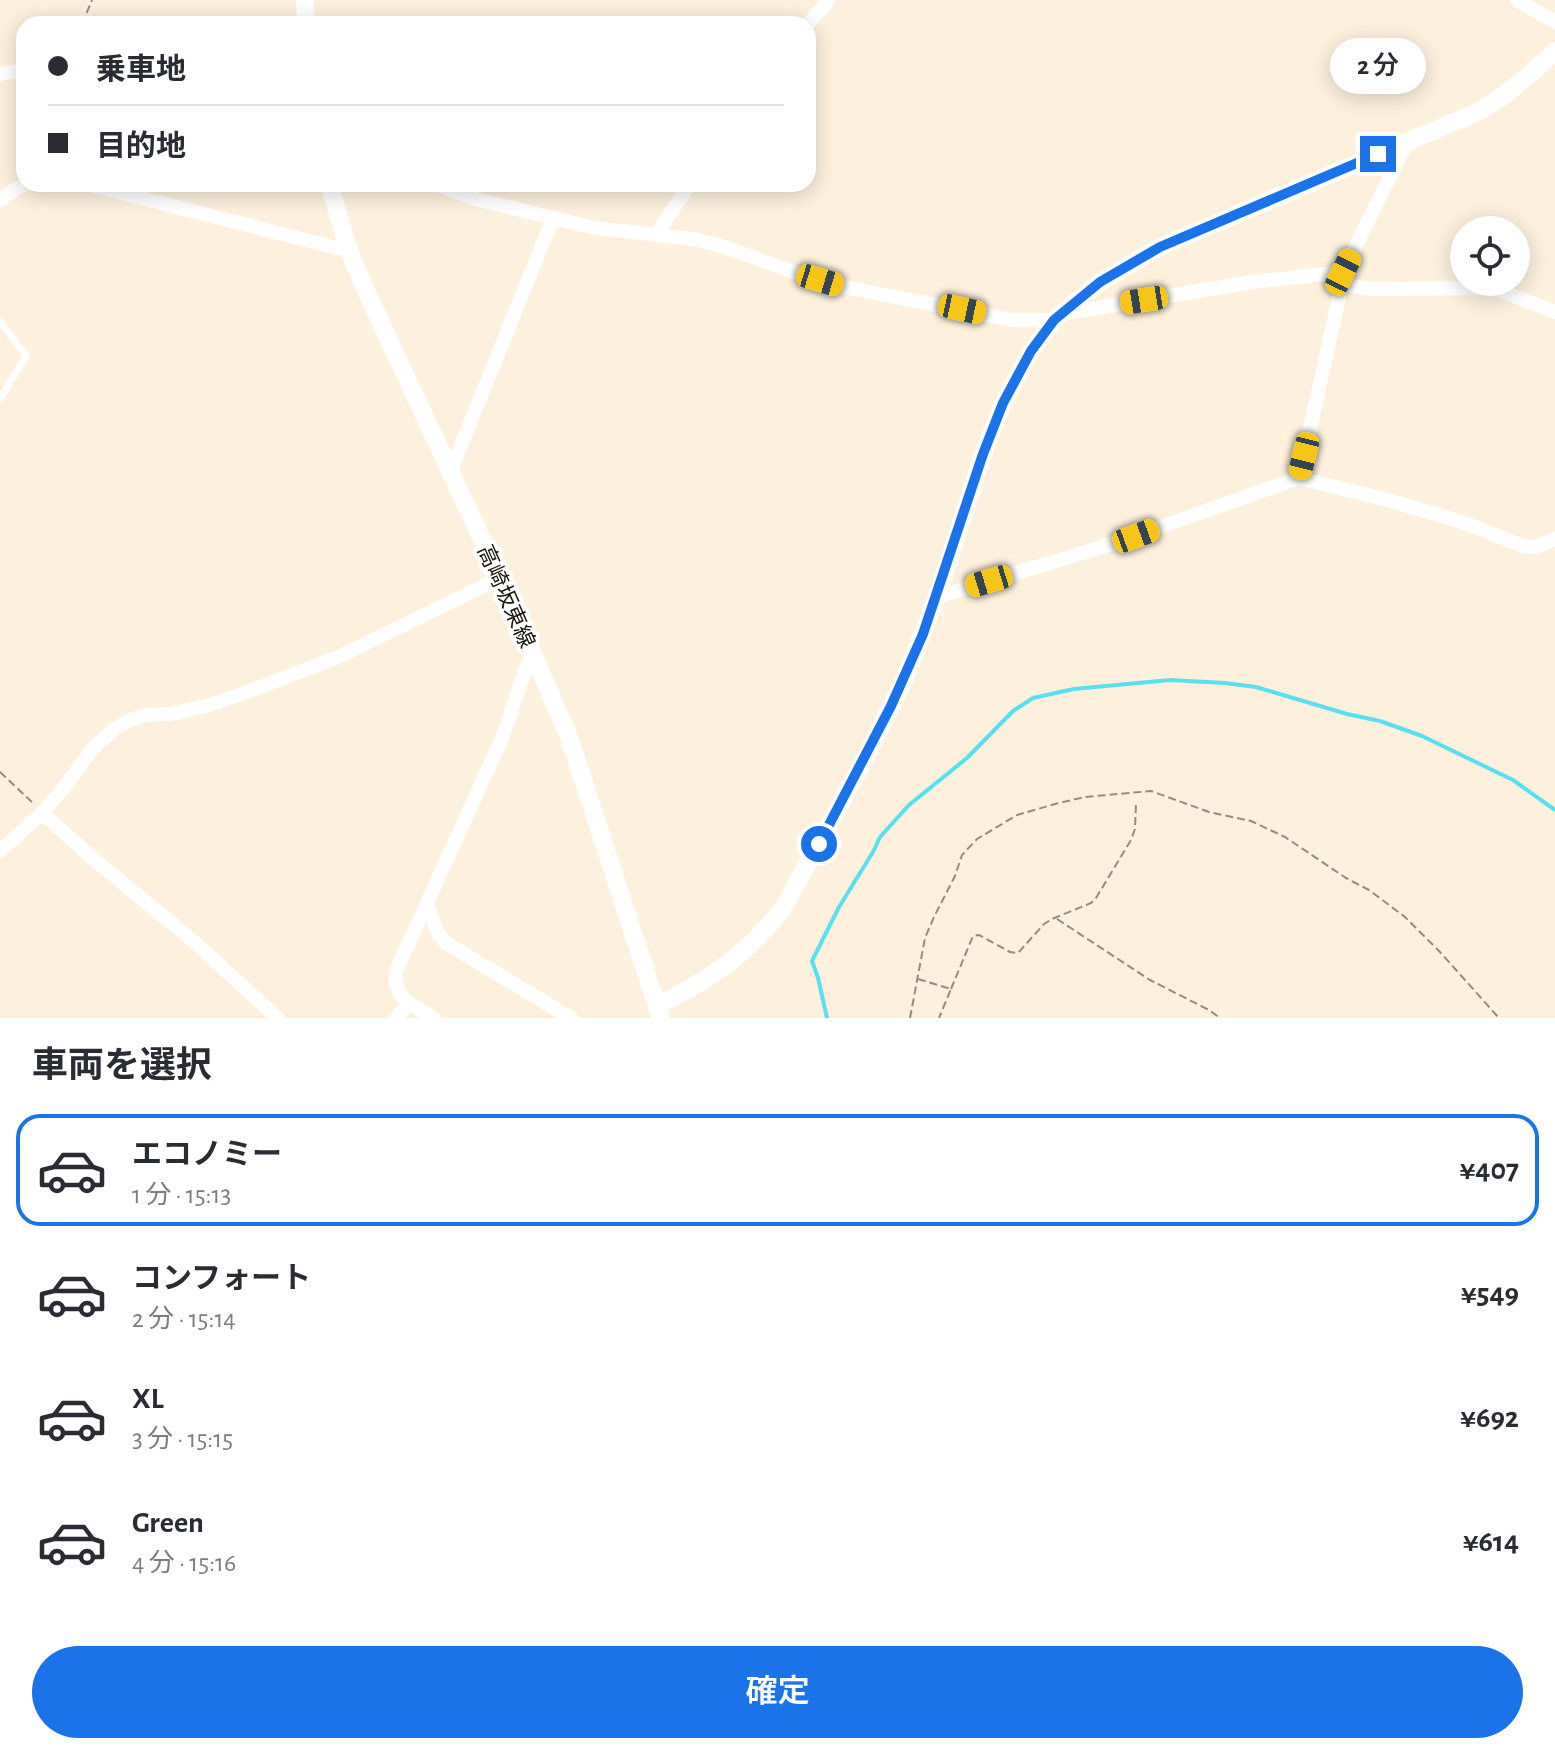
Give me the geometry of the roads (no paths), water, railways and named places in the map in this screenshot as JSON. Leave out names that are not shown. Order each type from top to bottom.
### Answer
[{"type":"street","points":[[815,16],[829,0]]},
{"type":"street","points":[[1517,0],[1555,22]]},
{"type":"street","points":[[659,1011],[730,963],[775,919],[805,869],[904,680],[937,597],[983,454],[1003,403],[1031,351],[1058,317],[1100,282],[1160,247],[1480,111],[1506,95],[1555,51]]},
{"type":"street","points":[[1299,478],[1343,278],[1407,142]]},
{"type":"street","points":[[117,192],[337,248],[348,247]]},
{"type":"street","name":"高崎坂東線","points":[[331,192],[348,247],[388,341],[500,578],[569,737],[659,1011]]},
{"type":"street","points":[[456,192],[595,228],[694,239],[844,287],[1013,320],[1058,317],[1252,282],[1343,278],[1370,289],[1493,288],[1555,312]]},
{"type":"street","points":[[656,235],[685,192]]},
{"type":"street","points":[[450,473],[553,218]]},
{"type":"street","points":[[937,597],[1109,545],[1299,478],[1468,524],[1525,547],[1536,547],[1555,539]]},
{"type":"street","points":[[0,851],[42,813],[94,747],[130,720],[213,704],[262,687],[336,658],[500,578]]},
{"type":"street","points":[[434,1018],[408,1003],[396,988],[396,971],[503,736],[525,670],[534,655]]},
{"type":"street","points":[[42,813],[185,934],[278,1018]]},
{"type":"street","points":[[427,905],[439,935],[446,943],[571,1018]]},
{"type":"street","points":[[397,1018],[408,1003]]},
{"type":"lane","points":[[0,321],[26,356],[0,399]]},
{"type":"waterway","points":[[827,1018],[812,961],[880,837],[909,805],[967,758],[1013,711],[1033,698],[1074,689],[1170,680],[1256,687],[1380,721],[1422,736],[1513,780],[1555,810]]}]
